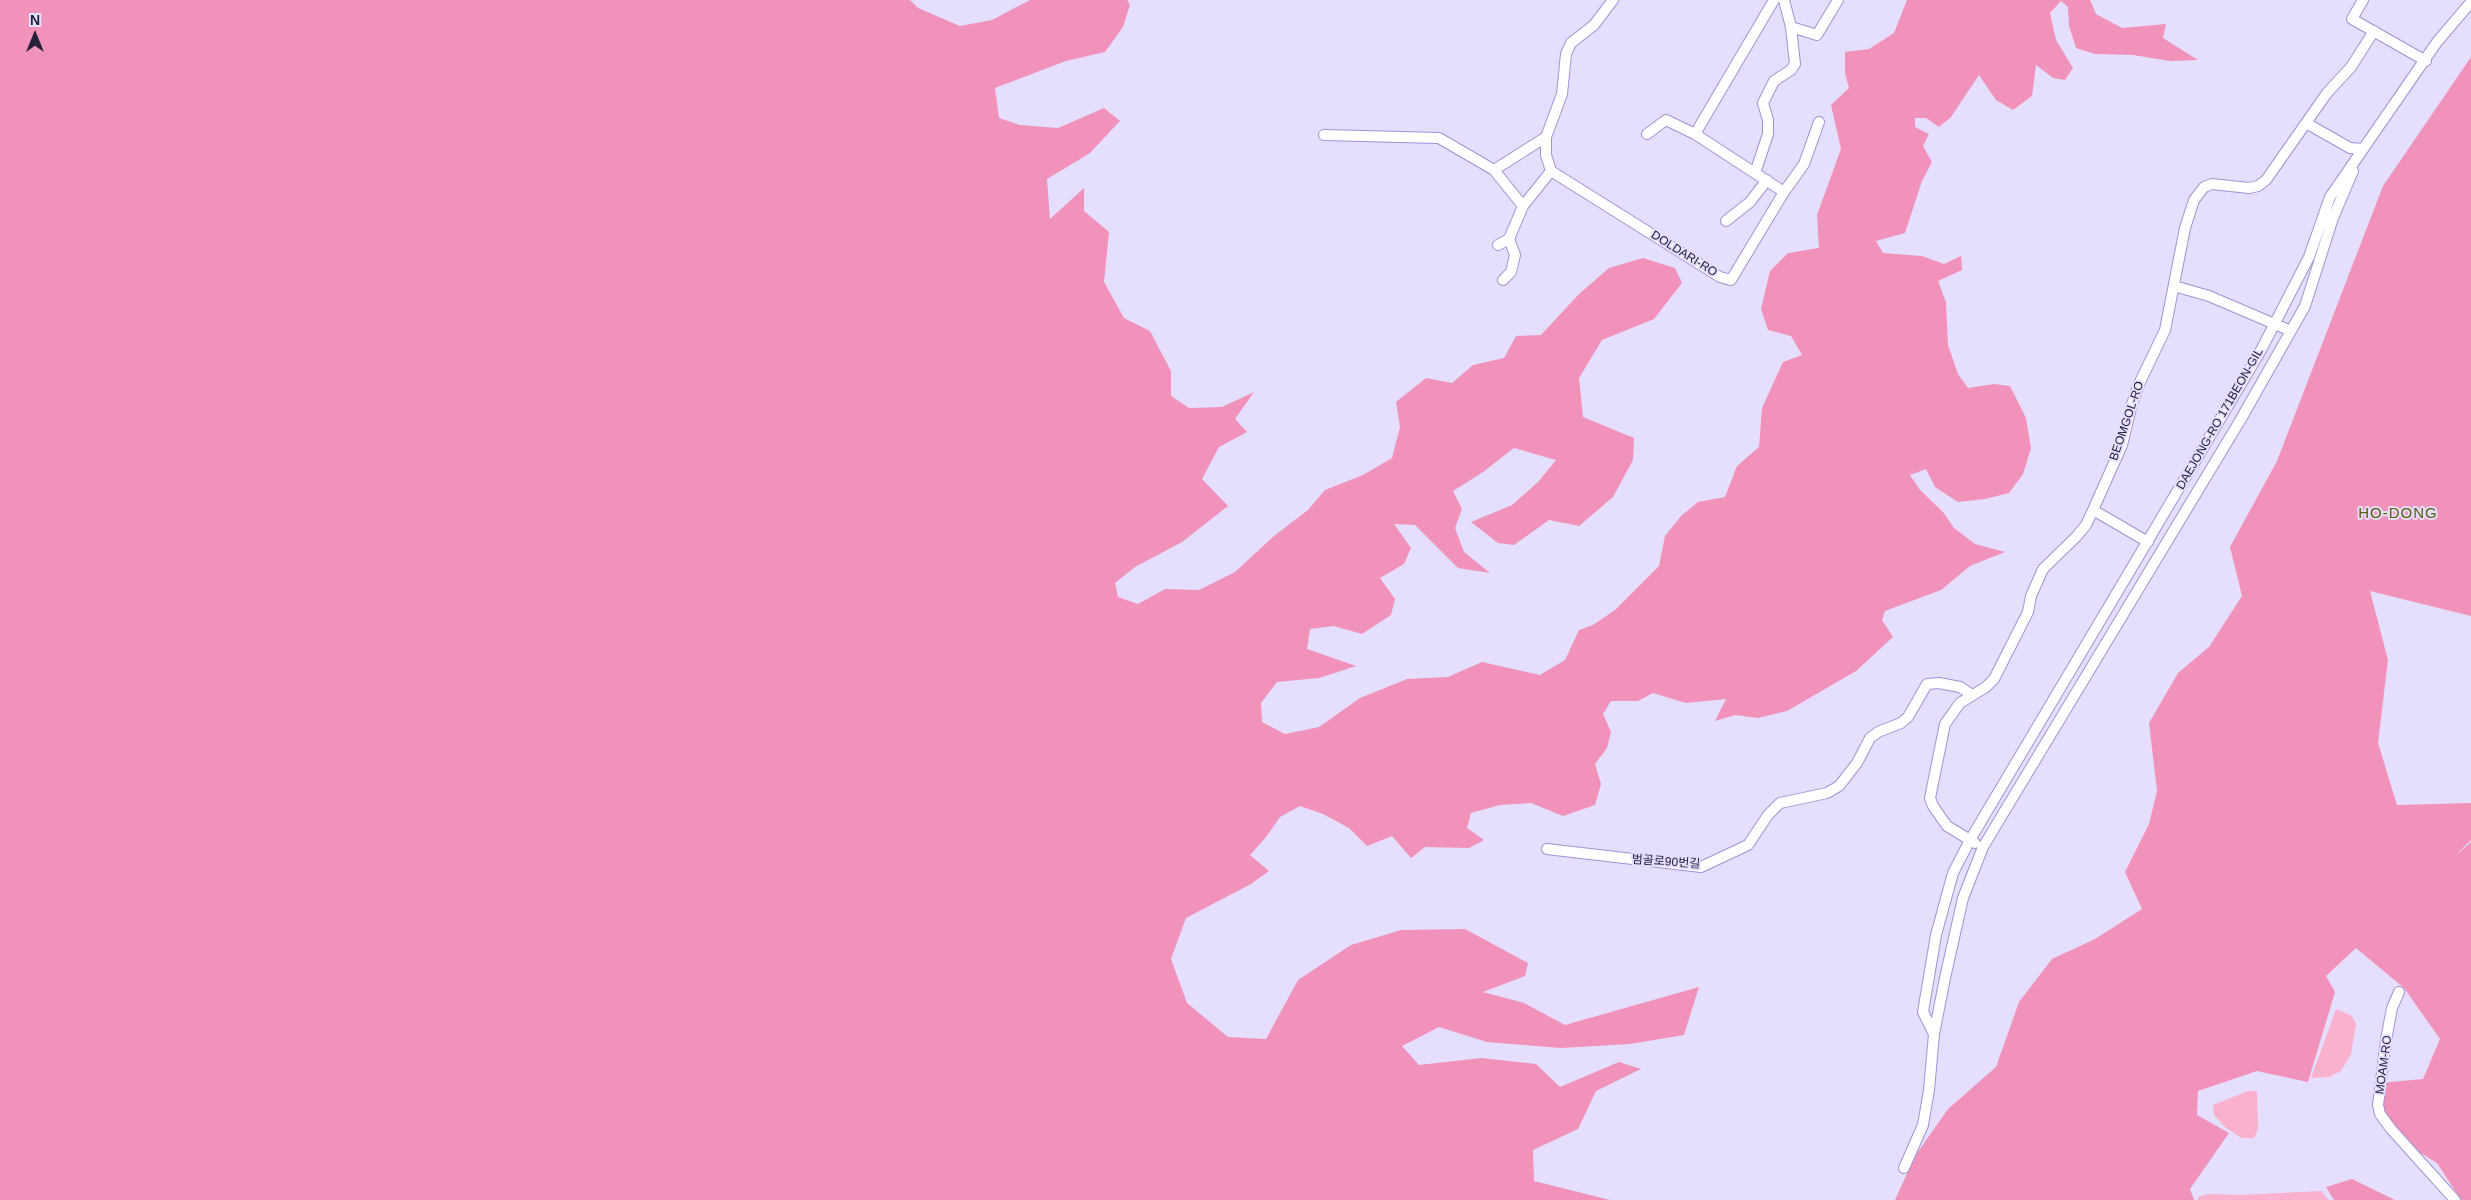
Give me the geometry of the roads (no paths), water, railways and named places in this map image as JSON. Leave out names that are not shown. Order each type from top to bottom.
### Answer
[{"type":"street","points":[[1498,245],[1509,238],[1523,206],[1551,171],[1546,155],[1546,137],[1562,94],[1566,54],[1571,43],[1594,25],[1613,0]]},
{"type":"street","points":[[1695,134],[1774,0]]},
{"type":"street","points":[[1756,173],[1768,134],[1768,120],[1763,103],[1774,81],[1792,70],[1795,64],[1792,27],[1784,0]]},
{"type":"street","points":[[1792,27],[1817,35],[1838,0]]},
{"type":"street","points":[[2352,18],[2355,0]]},
{"type":"street","points":[[2352,18],[2363,0]]},
{"type":"street","name":"DAEJONG-RO 171BEON-GIL","points":[[1934,1034],[1923,1012],[1932,954],[1943,902],[1953,873],[1970,840],[2148,542],[2275,324],[2309,257],[2330,197],[2426,61],[2437,42],[2471,2]]},
{"type":"street","points":[[2352,18],[2426,61]]},
{"type":"street","name":"BEOMGOL-RO","points":[[1970,840],[1947,826],[1930,798],[1945,724],[1960,703],[1994,679],[2028,612],[2031,596],[2043,569],[2086,525],[2122,445],[2132,404],[2163,335],[2185,228],[2194,200],[2204,187],[2212,184],[2249,188],[2258,186],[2266,180],[2327,93],[2351,66],[2374,31]]},
{"type":"street","points":[[1647,134],[1666,120],[1695,134],[1784,192]]},
{"type":"street","name":"DOLDARI-RO","points":[[1551,171],[1720,277],[1731,280],[1784,192],[1804,164],[1818,122]]},
{"type":"street","points":[[1904,1168],[1923,1124],[1929,1090],[1934,1034],[1963,898],[1983,848],[2242,419],[2305,306],[2332,218],[2363,149],[2350,148],[2306,123]]},
{"type":"street","points":[[1324,135],[1439,138],[1494,170],[1523,206]]},
{"type":"street","points":[[1494,170],[1546,137]]},
{"type":"street","points":[[1726,221],[1750,202],[1767,180]]},
{"type":"street","points":[[1503,280],[1511,272],[1515,256],[1509,238]]},
{"type":"street","points":[[2174,286],[2209,296],[2291,331]]},
{"type":"street","points":[[2093,510],[2148,542]]},
{"type":"street","name":"범골로90번길","points":[[1548,849],[1701,867],[1748,846],[1768,815],[1780,803],[1827,793],[1839,786],[1857,763],[1870,738],[1878,732],[1901,723],[1908,717],[1927,684],[1939,683],[1960,687],[1972,695]]},
{"type":"street","points":[[1970,840],[1983,848]]},
{"type":"street","name":"MOAM-RO","points":[[2399,992],[2392,1008],[2386,1040],[2378,1105],[2380,1114],[2391,1129],[2455,1200]]},
{"type":"district","name":"HO-DONG","points":[[2398,514]]}]
